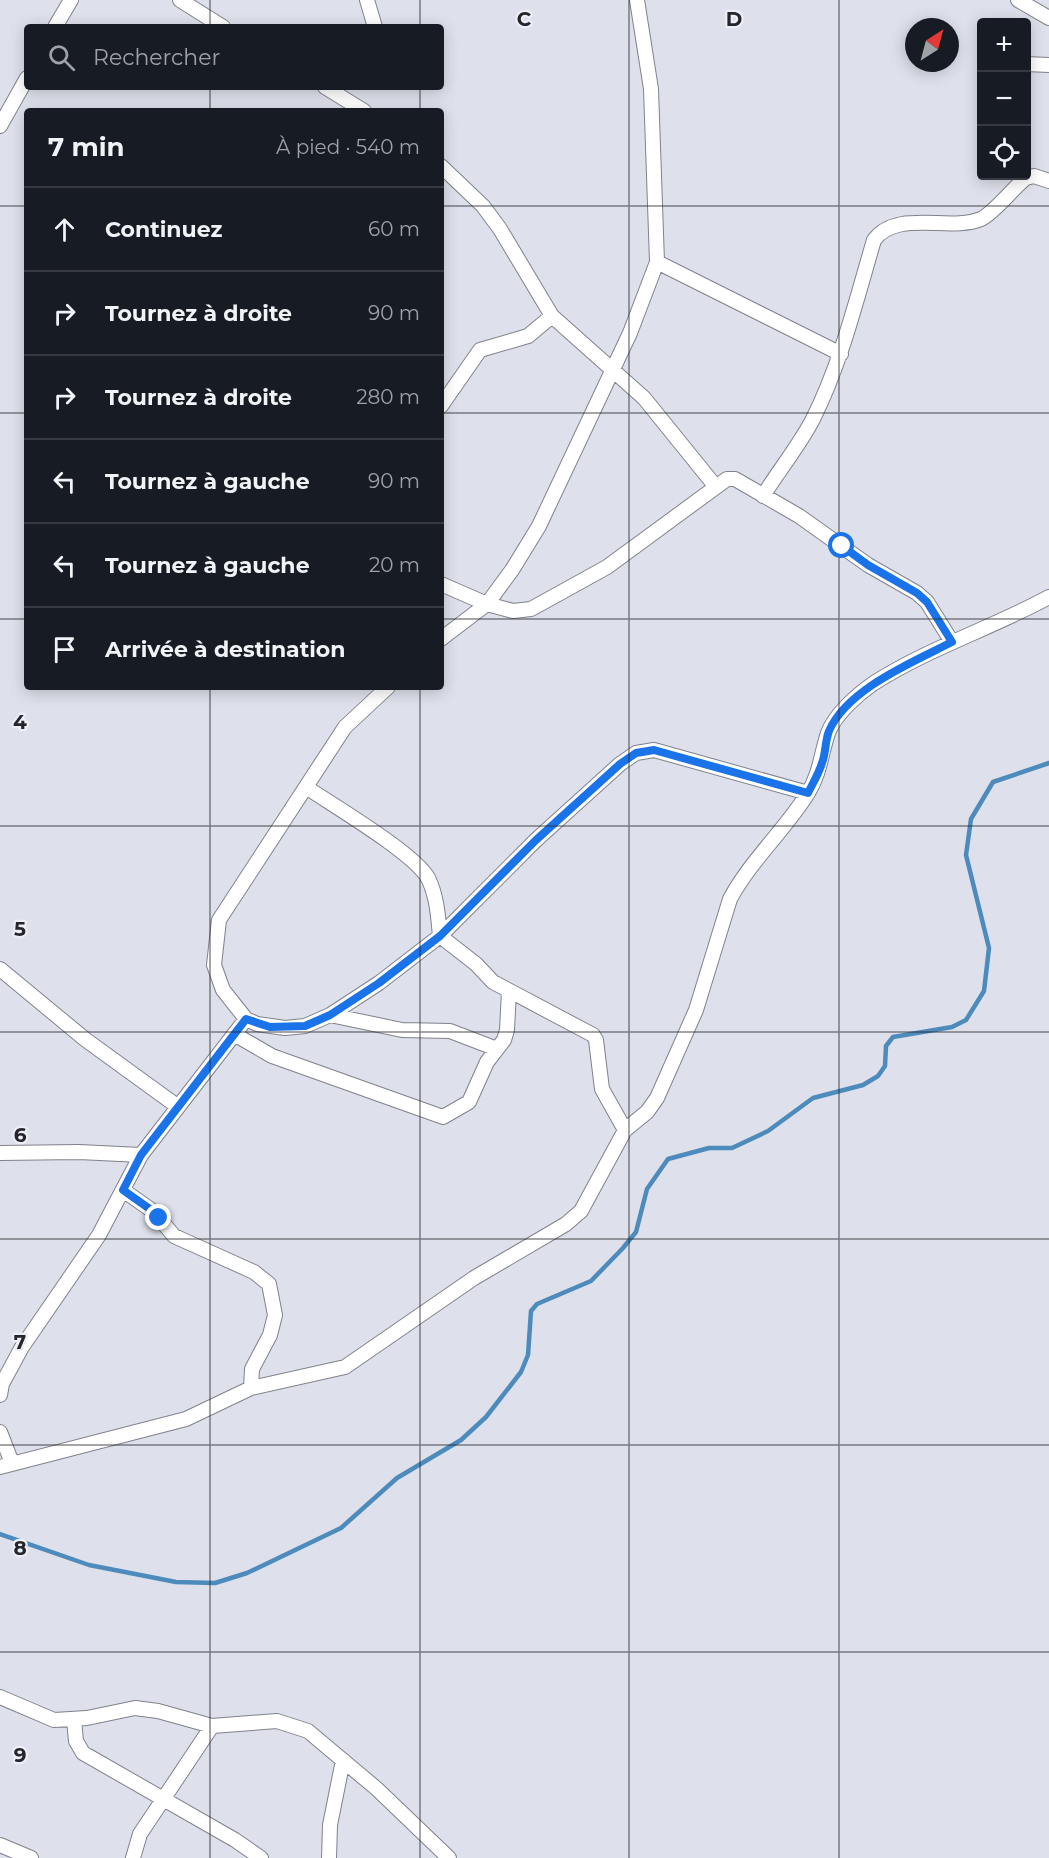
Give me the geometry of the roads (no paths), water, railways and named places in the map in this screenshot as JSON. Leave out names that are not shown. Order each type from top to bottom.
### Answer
[{"type":"street","points":[[57,24],[71,0]]},
{"type":"street","points":[[180,0],[218,24]]},
{"type":"street","points":[[367,0],[374,24]]},
{"type":"street","points":[[444,637],[487,604],[512,570],[539,526],[614,370],[657,262],[651,89],[637,0]]},
{"type":"street","points":[[1018,0],[1049,18]]},
{"type":"street","points":[[1031,64],[1049,65]]},
{"type":"street","points":[[0,126],[24,83]]},
{"type":"street","points":[[334,90],[360,108]]},
{"type":"street","points":[[444,169],[483,206],[500,229],[552,316],[644,398],[716,487]]},
{"type":"street","points":[[763,496],[808,428],[840,354],[874,240],[880,232],[890,227],[910,224],[981,219],[1026,178],[1047,176]]},
{"type":"street","points":[[657,262],[840,354]]},
{"type":"street","points":[[444,402],[480,350],[528,336],[552,316]]},
{"type":"street","points":[[444,585],[487,604],[513,612],[531,609],[607,567],[726,479],[735,479],[799,516],[868,565],[917,593],[927,602],[952,642]]},
{"type":"street","points":[[0,1432],[6,1465],[186,1419],[251,1388],[345,1368],[474,1278],[566,1224],[581,1210],[625,1130],[647,1112],[657,1098],[696,1010],[724,914],[735,891],[808,793],[823,763],[828,733],[835,720],[873,684],[952,642],[1000,622],[1049,597]]},
{"type":"street","points":[[385,690],[345,727],[219,920],[214,965],[223,990],[246,1019],[257,1024],[285,1028],[305,1026],[330,1015],[379,983],[440,936],[552,825],[620,764],[636,753],[654,750],[808,793]]},
{"type":"street","points":[[306,788],[412,859],[427,875],[436,896],[440,936],[476,964],[493,982],[593,1035],[596,1040],[602,1089],[625,1130]]},
{"type":"street","points":[[0,969],[95,1047],[177,1106]]},
{"type":"street","points":[[234,1034],[272,1056],[443,1117],[469,1102],[487,1062],[507,1030],[509,991]]},
{"type":"street","points":[[330,1015],[402,1030],[450,1031],[497,1049]]},
{"type":"street","points":[[0,1395],[2,1384],[22,1347],[99,1235],[141,1155],[246,1019]]},
{"type":"street","points":[[3,1157],[79,1152],[141,1155]]},
{"type":"street","points":[[123,1190],[154,1212],[174,1236],[254,1272],[269,1284],[275,1315],[270,1335],[252,1369],[251,1388]]},
{"type":"street","points":[[0,1697],[54,1720],[74,1720],[135,1708],[158,1711],[212,1726],[266,1722],[293,1725],[308,1731],[343,1760],[449,1858]]},
{"type":"street","points":[[74,1720],[76,1741],[83,1753],[249,1848],[261,1858]]},
{"type":"street","points":[[133,1858],[140,1834],[162,1797],[212,1726]]},
{"type":"street","points":[[329,1858],[330,1825],[343,1760]]},
{"type":"street","points":[[0,1845],[31,1858]]},
{"type":"waterway","points":[[0,1534],[89,1565],[176,1582],[215,1583],[247,1573],[341,1528],[397,1478],[461,1440],[486,1417],[521,1372],[528,1355],[531,1311],[537,1304],[591,1281],[623,1248],[636,1232],[647,1189],[668,1159],[709,1148],[732,1148],[768,1131],[813,1098],[863,1085],[878,1076],[885,1066],[886,1046],[893,1037],[952,1027],[966,1020],[984,991],[989,948],[966,855],[971,819],[993,782],[1049,763]]}]
